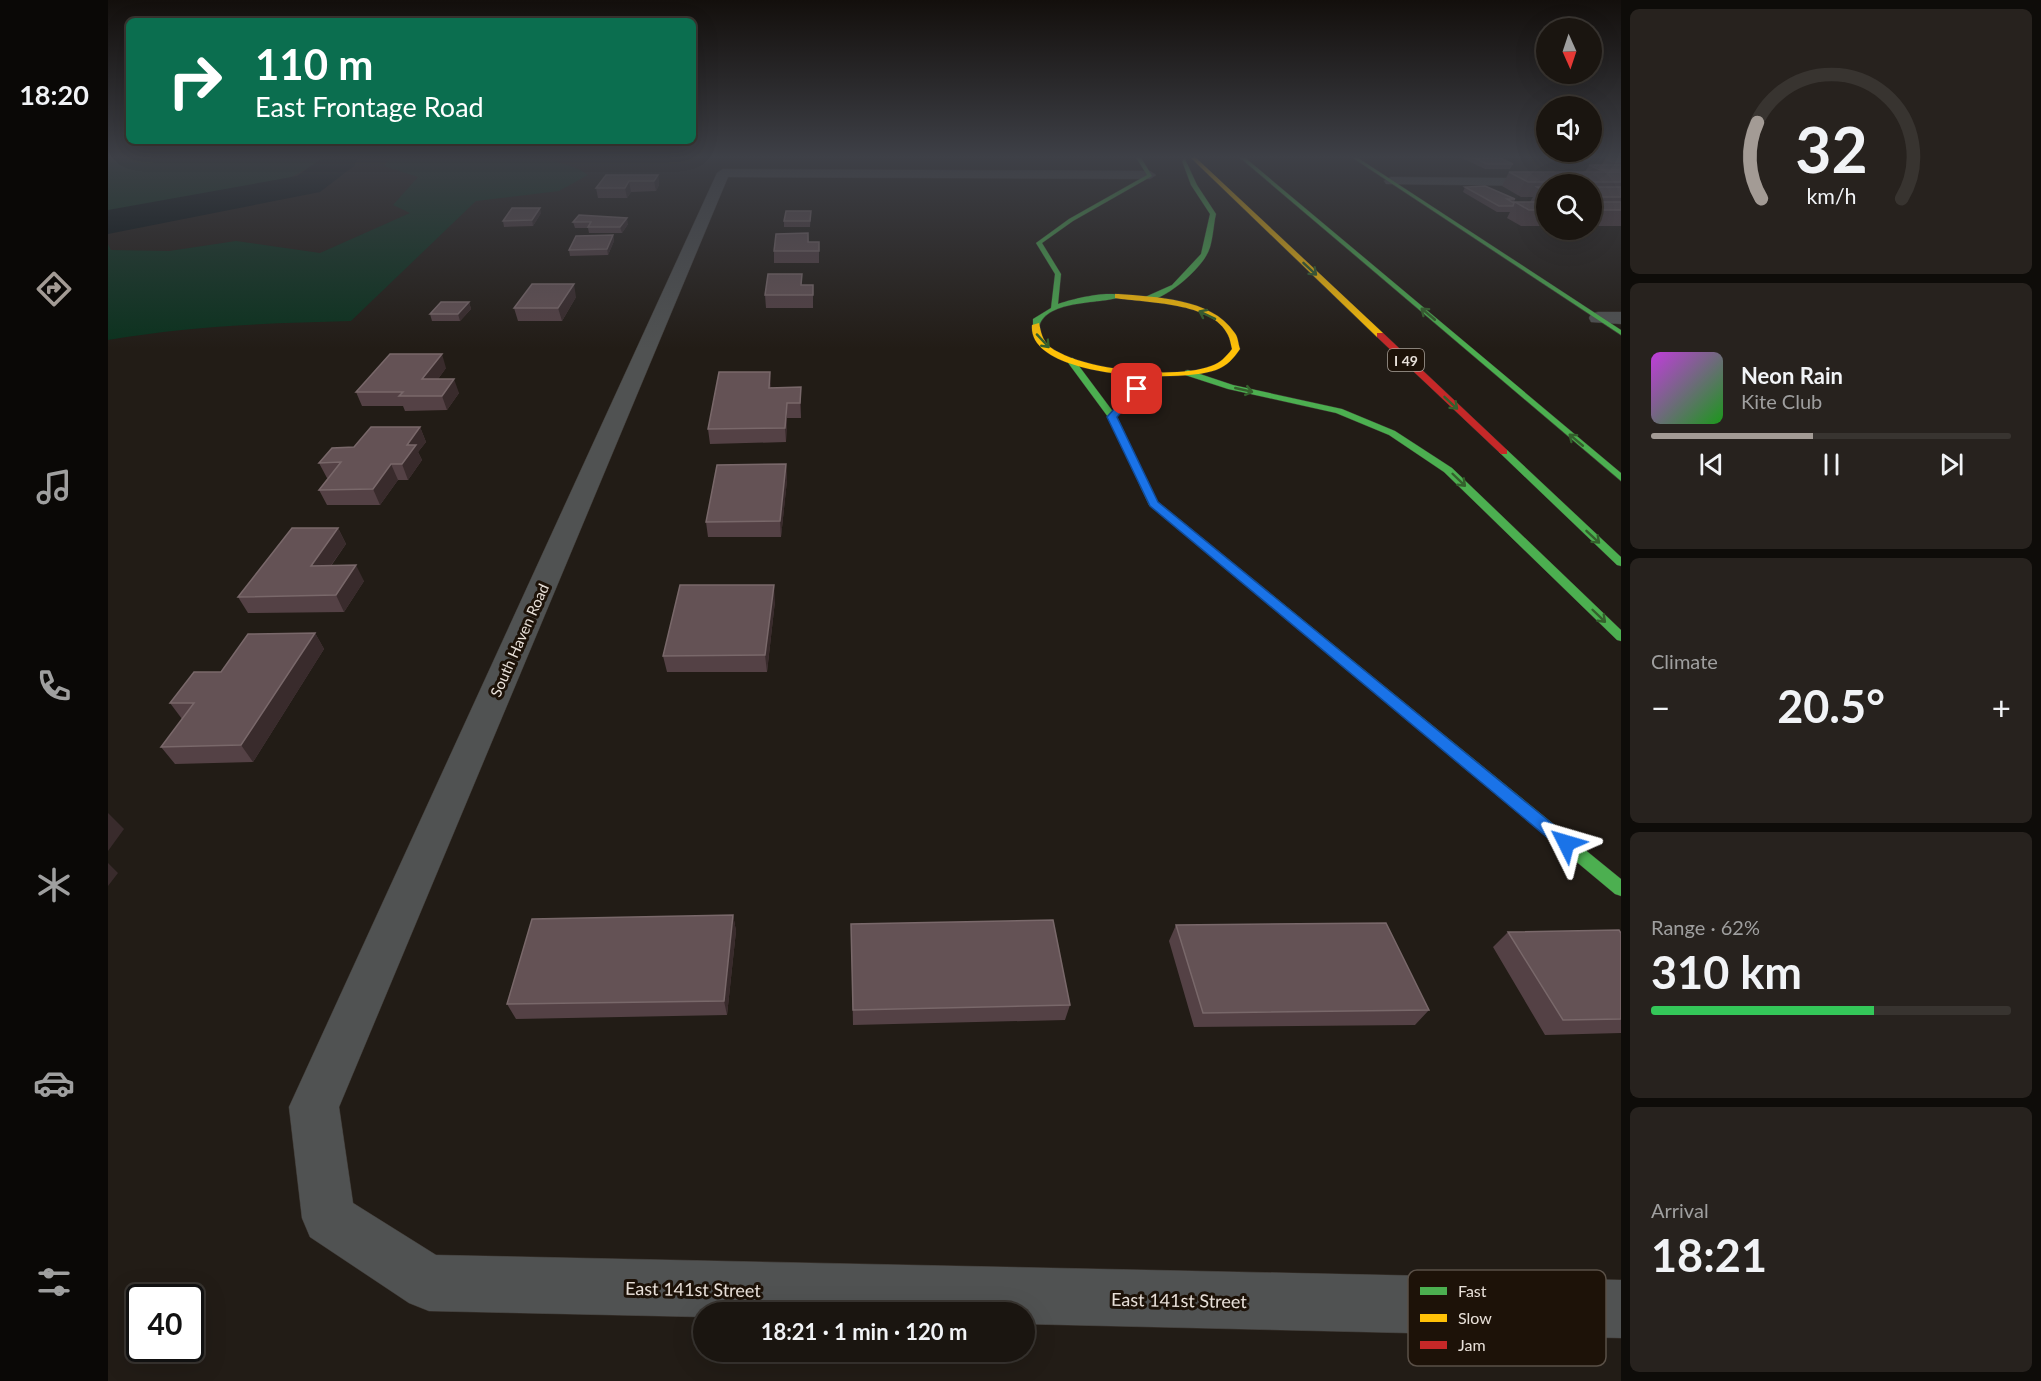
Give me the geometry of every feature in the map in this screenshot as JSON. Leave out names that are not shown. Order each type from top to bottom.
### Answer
[{"type":"main road","points":[[1054,307],[1063,275],[1039,243],[1070,220]]},
{"type":"main road","points":[[1148,299],[1174,286],[1204,255],[1212,220]]},
{"type":"main road","name":"I 49","points":[[1259,220],[1621,563]]},
{"type":"main road","points":[[1315,220],[1621,478]]},
{"type":"main road","points":[[1451,220],[1621,333]]},
{"type":"main road","points":[[1088,285],[1118,296]]},
{"type":"main road","points":[[1118,296],[1148,299],[1178,304],[1203,313],[1223,324],[1235,336],[1236,349],[1227,361],[1205,370],[1145,379],[1101,370],[1070,360],[1047,348],[1036,334],[1036,321],[1046,310],[1054,307],[1089,298],[1118,296]]},
{"type":"main road","points":[[1070,360],[1116,412],[1153,503],[1621,889]]},
{"type":"main road","points":[[1188,373],[1231,387],[1339,411],[1392,434],[1448,470],[1621,637]]},
{"type":"street","name":"South Haven Road","points":[[314,1107],[702,220]]},
{"type":"street","points":[[1598,318],[1621,318]]},
{"type":"street","name":"East 141st Street","points":[[314,1107],[329,1218],[429,1283],[1408,1304]]},
{"type":"street","name":"East 141st Street","points":[[1606,1309],[1621,1309]]},
{"type":"green space","points":[[393,220],[456,220],[351,321],[199,328],[108,340],[108,244],[111,250],[169,251],[236,241],[320,253]]},
{"type":"building","points":[[625,220],[620,227],[588,227],[591,222],[573,222]]},
{"type":"building","points":[[808,233],[808,242],[819,242],[819,251],[774,251],[776,234]]},
{"type":"building","points":[[613,235],[607,249],[569,250],[576,236]]},
{"type":"building","points":[[768,274],[802,274],[801,285],[813,285],[813,295],[765,295]]},
{"type":"building","points":[[532,284],[574,284],[558,308],[514,308]]},
{"type":"building","points":[[441,302],[469,302],[458,314],[430,314]]},
{"type":"building","points":[[390,354],[442,354],[422,379],[454,379],[442,396],[399,396],[403,392],[356,392]]},
{"type":"building","points":[[719,372],[770,372],[769,388],[801,387],[800,403],[787,403],[785,428],[708,429]]},
{"type":"building","points":[[371,427],[420,427],[407,445],[416,445],[402,464],[391,464],[373,489],[319,490],[341,462],[319,463],[332,448],[354,447]]},
{"type":"building","points":[[786,464],[780,521],[706,522],[717,465]]},
{"type":"building","points":[[292,528],[338,528],[311,566],[356,565],[336,595],[238,597]]},
{"type":"building","points":[[680,585],[774,585],[765,655],[663,656]]},
{"type":"building","points":[[315,633],[241,745],[161,747],[194,703],[170,703],[194,672],[221,672],[248,634]]},
{"type":"building","points":[[733,915],[724,1001],[507,1004],[532,919]]},
{"type":"building","points":[[1053,920],[1070,1005],[853,1010],[851,924]]},
{"type":"building","points":[[1386,923],[1429,1010],[1203,1013],[1176,925]]},
{"type":"building","points":[[1619,930],[1621,933],[1621,1019],[1563,1020],[1508,932]]},
{"type":"waterway","points":[[108,222],[116,220]]},
{"type":"traffic: fast","points":[[1054,307],[1058,274],[1039,243],[1070,220]]},
{"type":"traffic: fast","points":[[1148,299],[1174,286],[1204,255],[1212,220]]},
{"type":"traffic: fast","points":[[1316,220],[1621,478]]},
{"type":"traffic: fast","points":[[1450,220],[1621,333]]},
{"type":"traffic: fast","points":[[1036,325],[1036,321],[1045,314],[1064,304],[1085,299],[1118,296]]},
{"type":"traffic: fast","points":[[1070,360],[1112,417],[1153,503],[1621,889]]},
{"type":"traffic: fast","points":[[1188,373],[1231,387],[1339,411],[1392,433],[1448,470],[1621,637]]},
{"type":"traffic: fast","points":[[1504,452],[1621,563]]},
{"type":"traffic: slow","points":[[1259,220],[1380,335]]},
{"type":"traffic: slow","points":[[1036,325],[1036,334],[1046,347],[1064,358],[1088,366],[1116,371],[1144,374],[1194,373],[1219,366],[1236,349],[1232,334],[1222,322],[1207,313],[1170,302],[1118,296]]},
{"type":"traffic: jam","points":[[1380,335],[1504,452]]},
{"type":"route","points":[[1137,389],[1112,417],[1153,503],[1566,843]]}]
